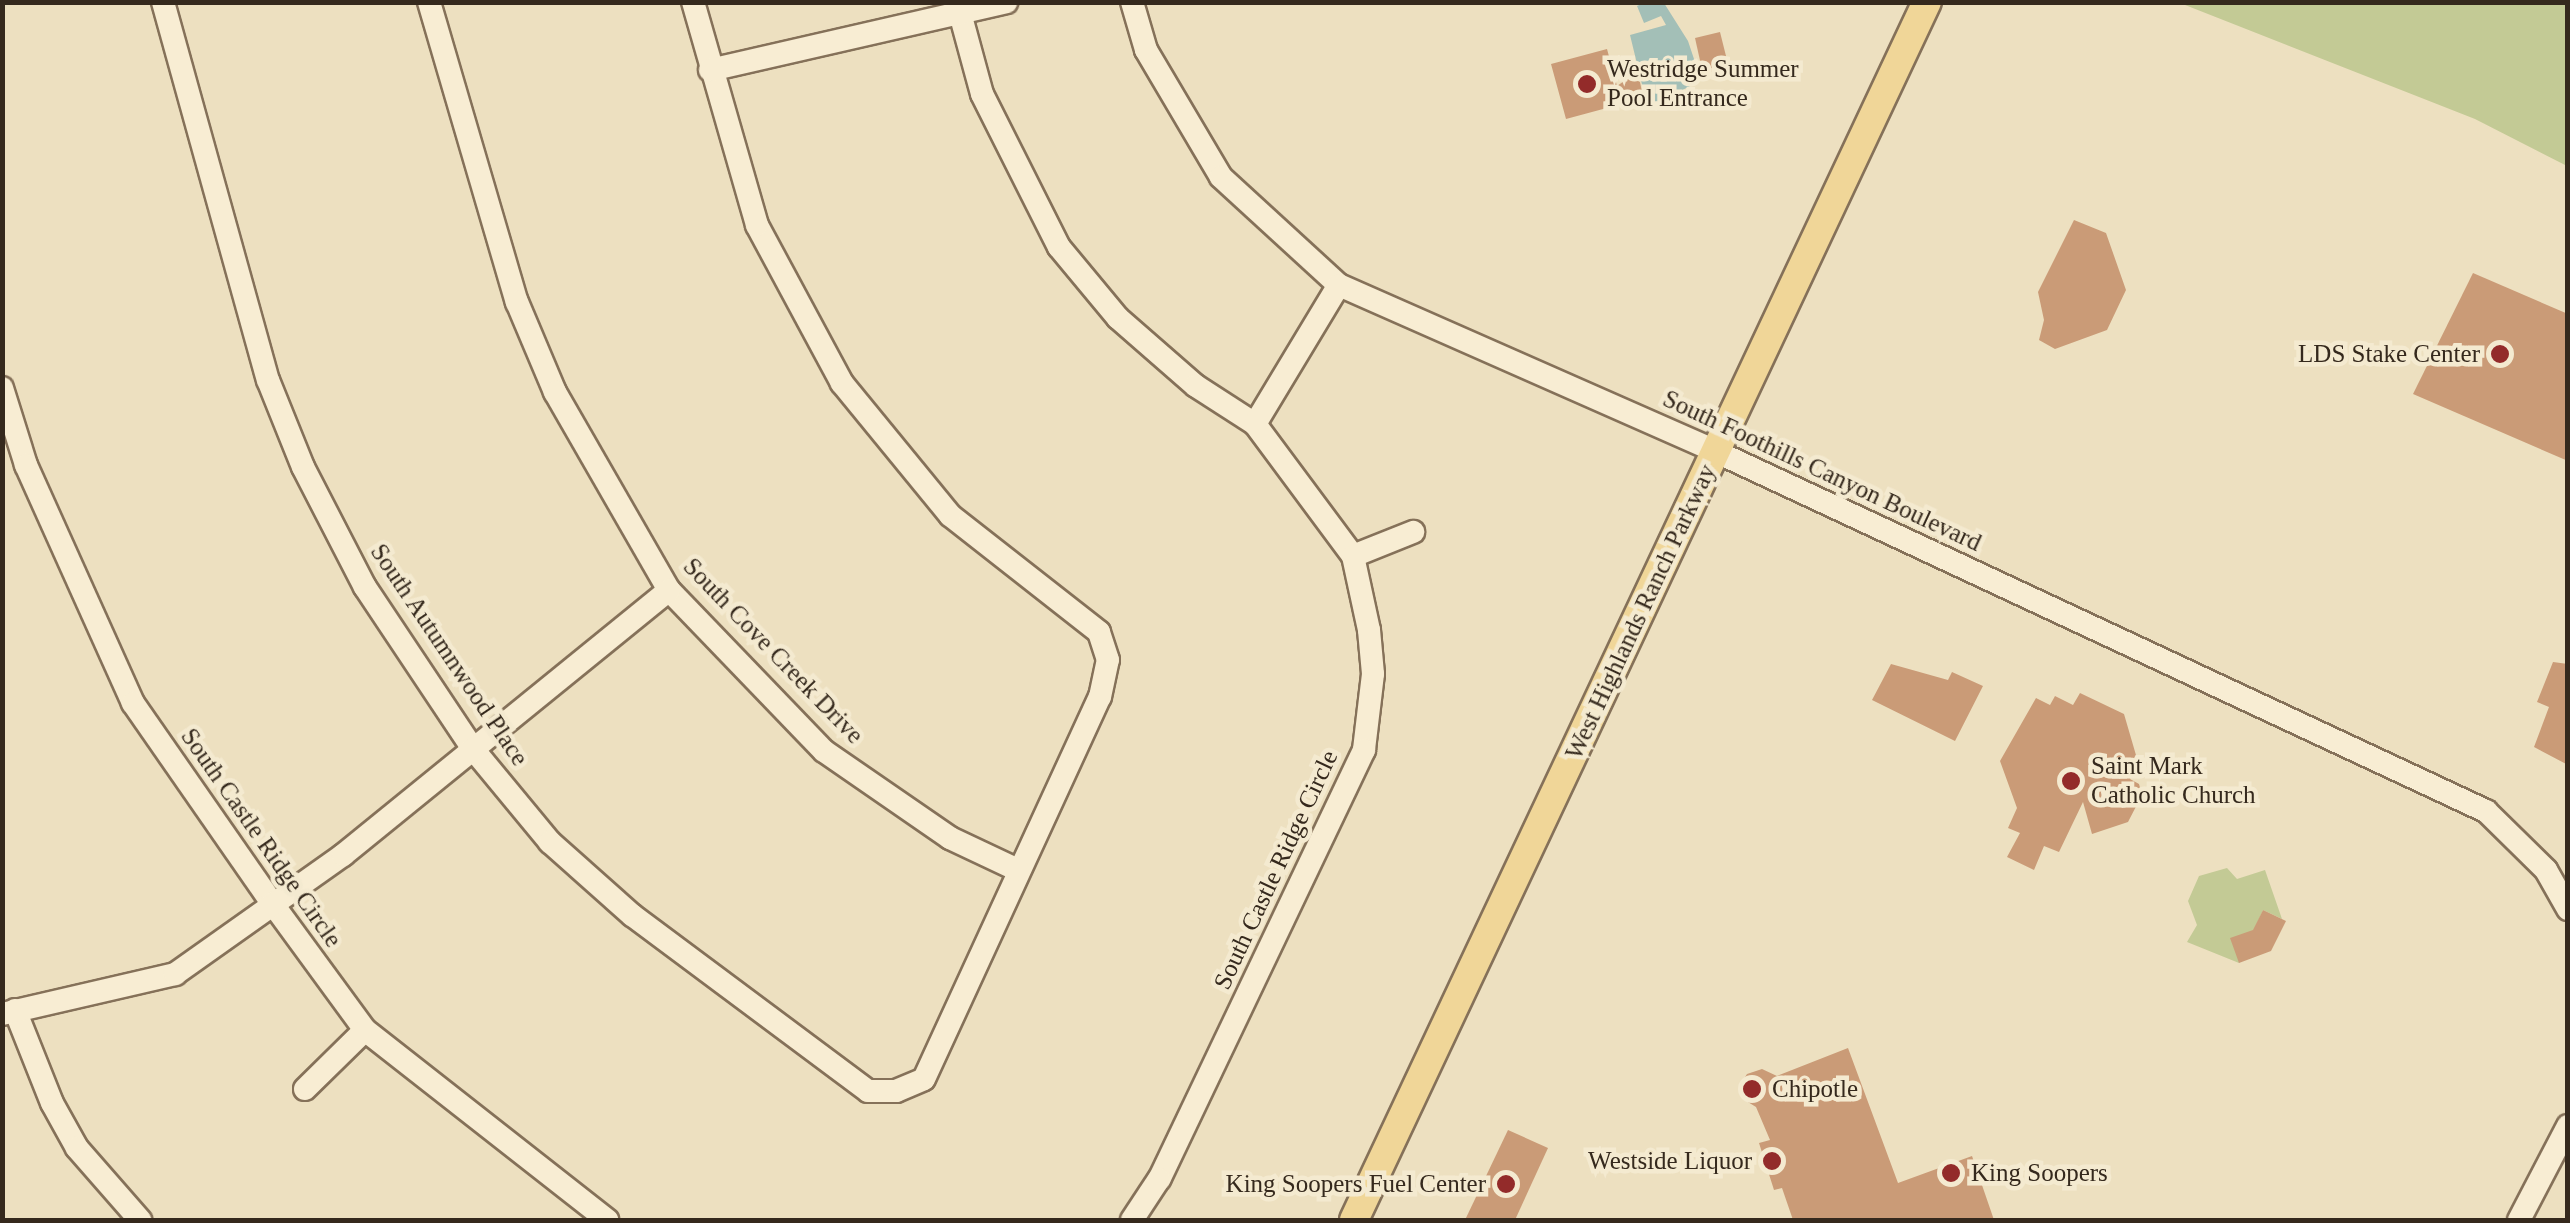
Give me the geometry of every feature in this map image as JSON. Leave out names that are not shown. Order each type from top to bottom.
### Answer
[{"type":"main road","name":"West Highlands Ranch Parkway","points":[[1354,1220],[1927,2]]},
{"type":"street","name":"South Autumnwood Place","points":[[162,2],[268,380],[302,467],[366,588],[473,749],[550,842],[632,914],[868,1090],[896,1091],[924,1079],[1018,870]]},
{"type":"street","name":"South Cove Creek Drive","points":[[428,2],[517,302],[555,392],[669,590],[824,751],[950,838],[1018,870]]},
{"type":"street","points":[[693,2],[757,225],[842,383],[950,515],[1099,632],[1108,660],[1100,697],[1018,870]]},
{"type":"street","points":[[710,70],[958,9],[1006,2]]},
{"type":"street","name":"South Foothills Canyon Boulevard","points":[[1132,2],[1146,50],[1221,177],[1339,286],[1717,452],[2486,811],[2546,870],[2568,909]]},
{"type":"street","name":"South Castle Ridge Circle","points":[[958,9],[982,94],[1059,247],[1118,318],[1196,386],[1255,424],[1353,556],[1369,630],[1373,674],[1364,750],[1159,1180],[1132,1220]]},
{"type":"street","points":[[1255,424],[1339,286]]},
{"type":"street","name":"South Castle Ridge Circle","points":[[2,388],[26,465],[134,704],[272,904],[365,1030],[607,1220]]},
{"type":"street","points":[[1353,556],[1413,532]]},
{"type":"street","points":[[140,1220],[77,1148],[8,1012],[174,974],[343,855],[669,590]]},
{"type":"street","points":[[305,1089],[365,1030]]},
{"type":"street","points":[[2519,1220],[2568,1126]]},
{"type":"green space","points":[[2180,3],[2567,3],[2567,166],[2475,119]]},
{"type":"green space","points":[[2227,868],[2237,879],[2265,870],[2282,919],[2263,910],[2239,963],[2187,942],[2197,925],[2188,901],[2199,876]]},
{"type":"water","points":[[1664,3],[1688,41],[1694,59],[1694,84],[1671,96],[1669,107],[1647,105],[1630,35],[1666,25],[1661,16],[1644,23],[1637,6]]},
{"type":"building","points":[[1720,32],[1729,68],[1703,74],[1695,38]]},
{"type":"building","name":"Westridge Summer Pool Entrance","points":[[1607,49],[1617,86],[1630,77],[1640,82],[1642,92],[1629,102],[1566,119],[1551,64]]},
{"type":"building","points":[[2074,220],[2106,233],[2126,290],[2107,330],[2055,349],[2039,340],[2044,320],[2038,292]]},
{"type":"building","name":"LDS Stake Center","points":[[2473,273],[2568,314],[2568,461],[2413,394]]},
{"type":"building","points":[[2553,662],[2568,664],[2568,765],[2534,747],[2549,707],[2537,702]]},
{"type":"building","points":[[1891,664],[1948,680],[1952,672],[1983,686],[1955,741],[1872,700]]},
{"type":"building","name":"Saint Mark Catholic Church","points":[[2080,693],[2124,714],[2138,762],[2130,779],[2139,784],[2142,795],[2128,822],[2092,834],[2083,802],[2059,852],[2044,846],[2034,870],[2007,857],[2020,833],[2008,828],[2017,808],[2000,761],[2036,698],[2050,705],[2055,696],[2073,705]]},
{"type":"building","points":[[2263,910],[2286,921],[2271,951],[2239,963],[2230,938],[2253,930]]},
{"type":"building","points":[[1848,1048],[1898,1183],[1972,1156],[1994,1220],[1793,1220],[1782,1188],[1774,1190],[1759,1143],[1770,1140],[1756,1107],[1743,1099],[1740,1085],[1747,1074],[1762,1069],[1777,1076]]},
{"type":"building","name":"King Soopers Fuel Center","points":[[1508,1130],[1548,1148],[1515,1220],[1465,1220]]},
{"type":"place","name":"Westridge Summer Pool Entrance","points":[[1587,84]]},
{"type":"place","name":"LDS Stake Center","points":[[2500,354]]},
{"type":"place","name":"Saint Mark Catholic Church","points":[[2071,781]]},
{"type":"place","name":"Chipotle","points":[[1752,1089]]},
{"type":"place","name":"Westside Liquor","points":[[1772,1161]]},
{"type":"place","name":"King Soopers","points":[[1951,1173]]},
{"type":"place","name":"King Soopers Fuel Center","points":[[1506,1184]]}]
